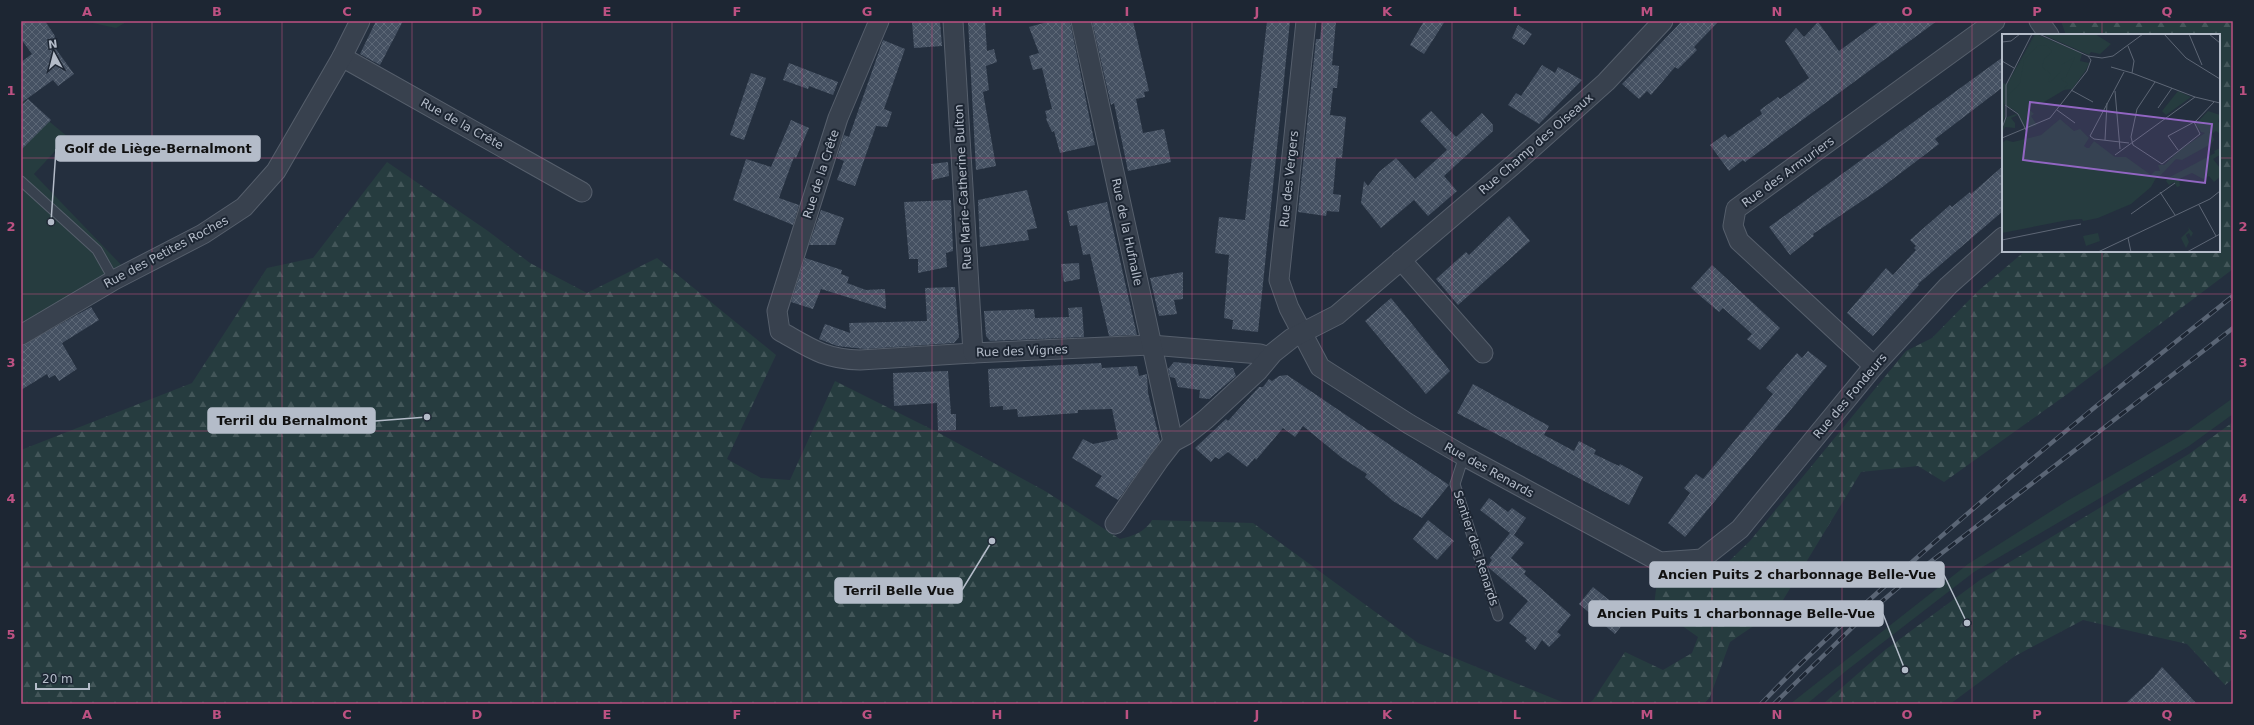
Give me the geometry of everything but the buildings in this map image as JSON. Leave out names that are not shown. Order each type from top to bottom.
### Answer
[{"type":"street","name":"Rue des Petites Roches","points":[[21,335],[114,280],[203,234],[244,207],[276,170],[342,57],[360,21]]},
{"type":"street","name":"Rue de la Crête","points":[[780,331],[777,311],[838,118],[879,21]]},
{"type":"street","name":"Rue Marie-Catherine Bulton","points":[[953,21],[973,353]]},
{"type":"street","name":"Rue de la Hufnalle","points":[[1081,21],[1173,442]]},
{"type":"street","name":"Rue des Vergers","points":[[1302,333],[1289,308],[1280,280],[1306,21]]},
{"type":"street","name":"Rue Champ des Oiseaux","points":[[1115,524],[1158,460],[1173,442],[1186,435],[1206,419],[1258,371],[1269,357],[1292,338],[1337,315],[1513,165],[1606,82],[1663,21]]},
{"type":"street","name":"Rue des Armuriers","points":[[1874,366],[1739,240],[1733,226],[1736,209],[1995,21]]},
{"type":"street","points":[[2038,21],[2047,34]]},
{"type":"street","name":"Rue de la Crête","points":[[342,57],[582,192]]},
{"type":"street","name":"Rue des Fondeurs","points":[[1702,559],[1740,529],[1874,366],[1948,286],[2002,238]]},
{"type":"street","points":[[1402,260],[1483,353]]},
{"type":"street","name":"Rue des Vignes","points":[[780,331],[825,356],[842,360],[1151,345],[1260,354],[1269,357]]},
{"type":"street","name":"Rue des Renards","points":[[1302,333],[1320,367],[1408,424],[1464,456],[1660,562],[1702,559]]},
{"type":"lane","points":[[21,181],[96,250],[114,280]]},
{"type":"lane","name":"Sentier des Renards","points":[[1464,456],[1455,484],[1498,616]]},
{"type":"green space","points":[[83,21],[128,21],[116,28]]},
{"type":"green space","points":[[2061,21],[2233,21],[2233,269],[2066,395],[1944,482],[1918,466],[1861,472],[1777,610],[1730,642],[1710,697],[1704,704],[1588,704],[1593,700],[1625,652],[1663,670],[1692,653],[1698,637],[1654,606],[1658,573],[1702,577],[1721,569],[1750,541],[1906,351],[1932,338],[1978,291],[2024,252],[2220,252],[2220,34],[2066,34]]},
{"type":"green space","points":[[21,98],[68,137],[34,174],[127,271],[21,328]]},
{"type":"green space","points":[[387,162],[488,231],[530,263],[587,293],[657,258],[776,355],[727,459],[761,478],[790,480],[835,381],[939,433],[1045,491],[1120,539],[1138,533],[1146,528],[1152,520],[1253,523],[1418,643],[1567,704],[21,704],[21,450],[192,383],[267,268],[313,258]]},
{"type":"green space","points":[[2233,398],[2233,414],[2189,446],[1974,572],[1846,671],[1807,704],[1790,704],[1968,564],[2067,501],[2180,436]]},
{"type":"green space","points":[[2233,422],[2233,679],[2225,685],[2187,644],[2083,620],[2015,656],[1950,704],[1823,704],[1885,650],[1980,580],[2189,454]]},
{"type":"railway","points":[[1761,704],[1797,667],[1951,528],[2151,361],[2233,296]]},
{"type":"railway","points":[[1774,704],[1860,620],[1907,580],[2233,328]]},
{"type":"place","name":"Golf de Liège-Bernalmont","points":[[51,222]]},
{"type":"place","name":"Terril du Bernalmont","points":[[427,417]]},
{"type":"place","name":"Terril Belle Vue","points":[[992,541]]},
{"type":"place","name":"Ancien Puits 2 charbonnage Belle-Vue","points":[[1967,623]]},
{"type":"place","name":"Ancien Puits 1 charbonnage Belle-Vue","points":[[1905,670]]}]
